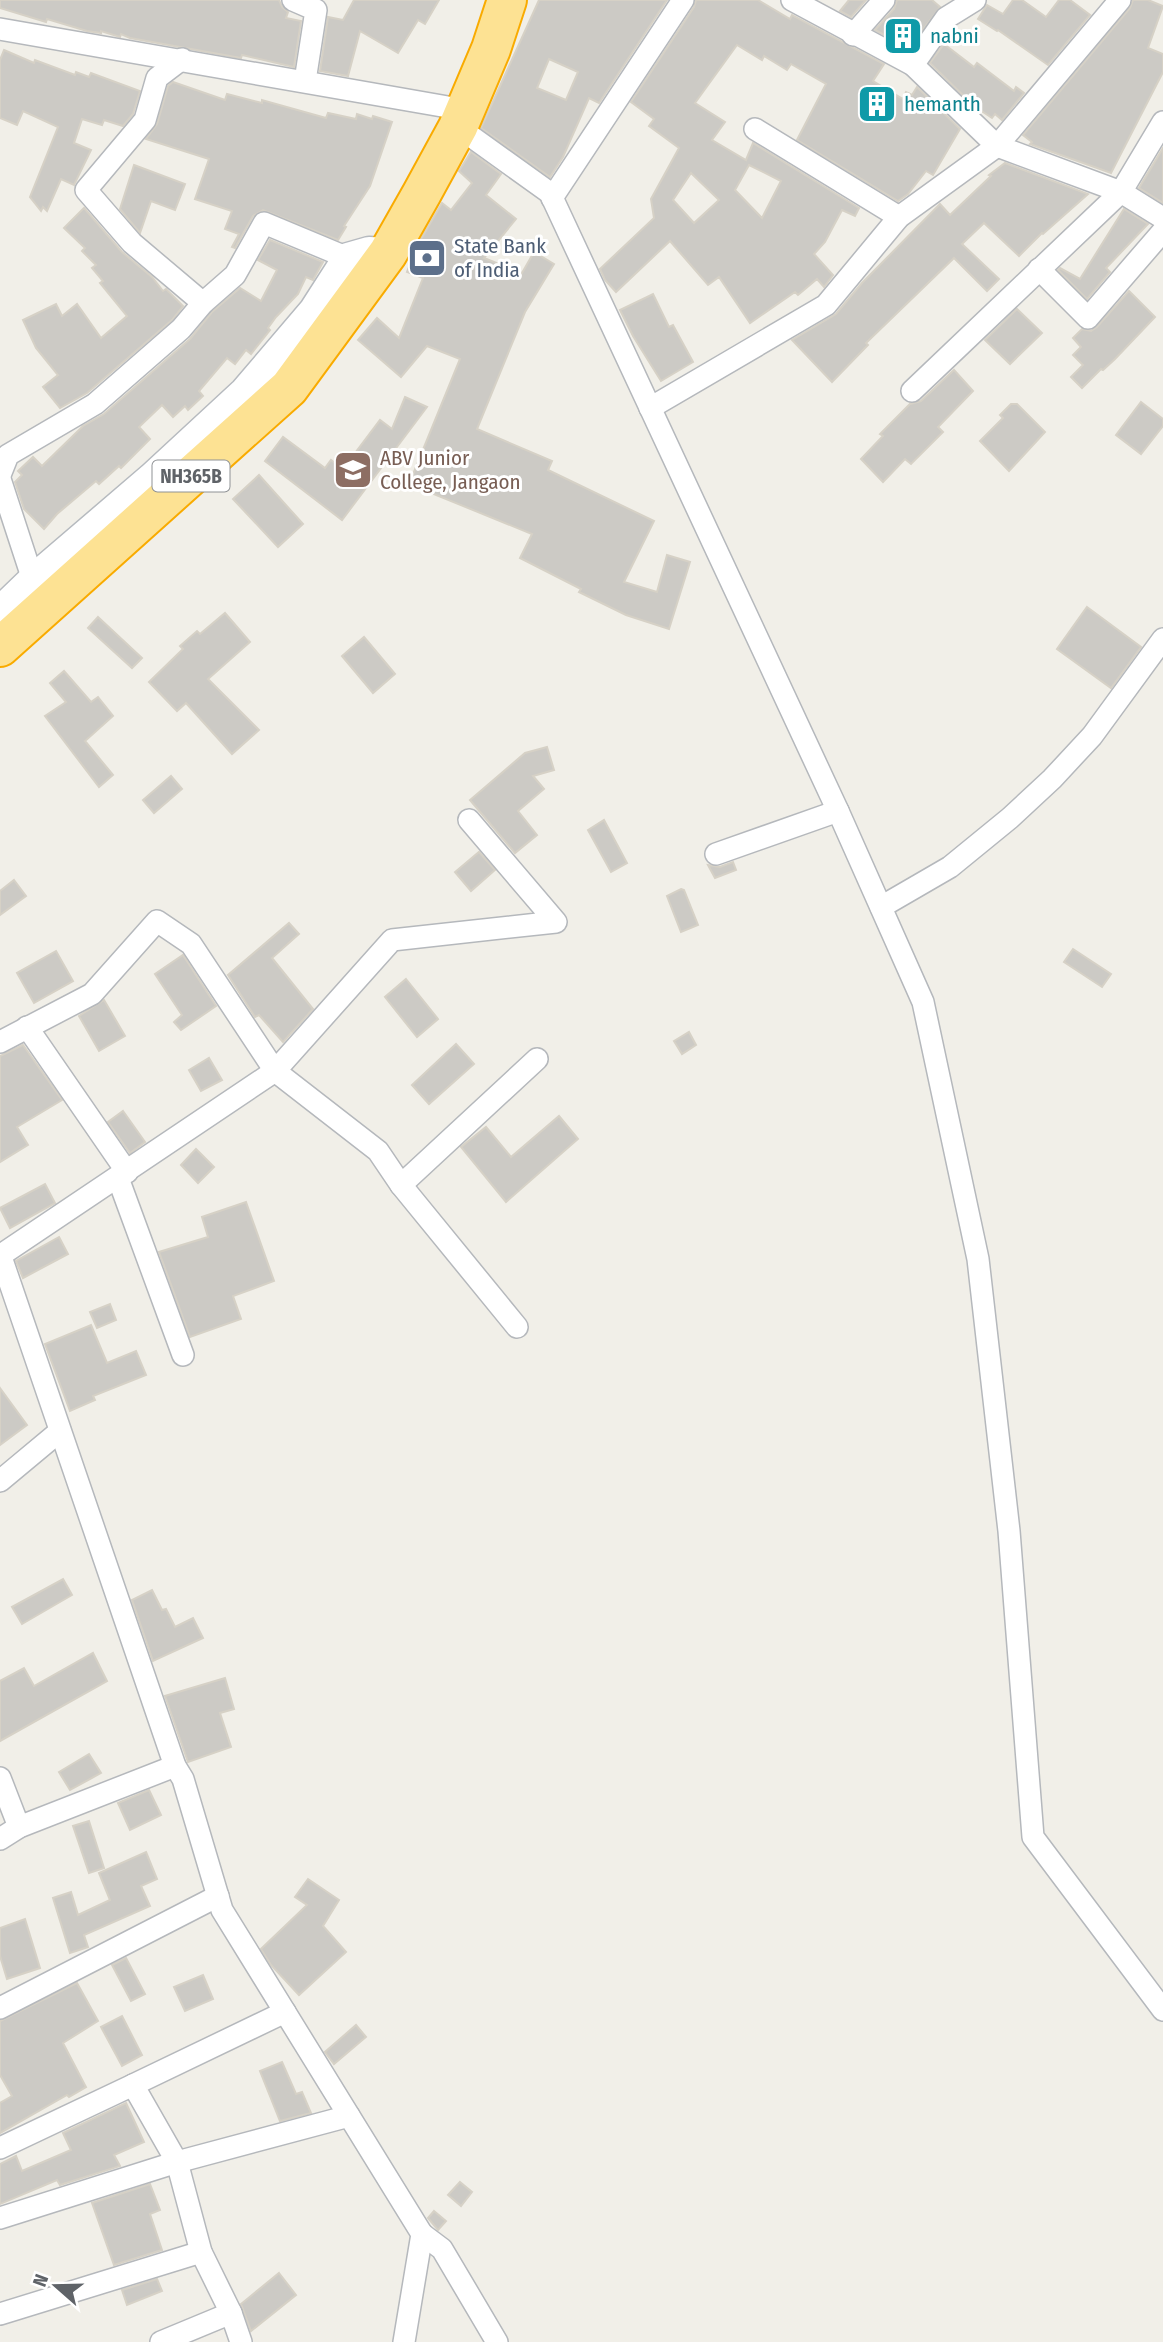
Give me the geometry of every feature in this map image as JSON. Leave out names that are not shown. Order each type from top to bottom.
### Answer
[{"type":"highway","name":"NH365B","points":[[0,647],[289,388],[355,273],[388,253],[462,118],[491,49],[507,0]]},
{"type":"highway","name":"NH365B","points":[[491,49],[525,0]]},
{"type":"street","points":[[293,0],[316,10],[305,81]]},
{"type":"street","points":[[552,198],[683,0]]},
{"type":"street","points":[[792,0],[912,65],[997,146],[1121,192],[1163,218]]},
{"type":"street","points":[[853,34],[884,0]]},
{"type":"street","points":[[912,65],[946,18],[975,0]]},
{"type":"street","points":[[650,408],[826,305],[899,217],[997,146],[1120,0]]},
{"type":"street","points":[[0,29],[305,81],[462,118],[550,193],[838,811],[923,1002],[978,1259],[1009,1531],[1033,1837],[1163,2010]]},
{"type":"street","points":[[182,59],[157,78],[145,120],[86,190],[132,243],[204,303]]},
{"type":"street","points":[[912,391],[1121,192],[1163,122]]},
{"type":"street","points":[[755,129],[899,217]]},
{"type":"street","points":[[2,609],[152,478],[245,392],[314,311],[355,273],[264,223],[235,275],[204,303],[181,330],[96,404],[8,455],[0,477],[33,580]]},
{"type":"street","points":[[1040,270],[1088,318],[1163,231]]},
{"type":"street","points":[[881,907],[950,867],[1052,779],[1092,736],[1163,639]]},
{"type":"street","points":[[716,854],[838,811]]},
{"type":"street","points":[[469,820],[556,922],[392,940],[275,1071],[0,1254],[175,1766],[183,1779],[222,1910],[422,2234],[442,2249],[497,2342]]},
{"type":"street","points":[[0,1042],[92,994],[157,920],[191,944],[275,1071],[378,1151],[401,1185],[517,1327]]},
{"type":"street","points":[[27,1027],[122,1175],[183,1355]]},
{"type":"street","points":[[401,1185],[537,1059]]},
{"type":"street","points":[[0,1481],[60,1431]]},
{"type":"street","points":[[0,1839],[19,1827],[175,1766]]},
{"type":"street","points":[[0,1778],[19,1827]]},
{"type":"street","points":[[0,2008],[218,1896]]},
{"type":"street","points":[[0,2148],[285,2012]]},
{"type":"street","points":[[133,2085],[177,2162],[201,2252],[231,2313],[241,2342]]},
{"type":"street","points":[[0,2218],[177,2162],[349,2116]]},
{"type":"street","points":[[404,2342],[422,2234]]},
{"type":"street","points":[[0,2314],[201,2252]]},
{"type":"street","points":[[161,2342],[231,2313]]},
{"type":"building","points":[[0,0],[279,0],[288,12],[286,18],[301,21],[294,67],[242,55],[241,58],[130,38],[121,34],[120,37],[101,31],[87,31],[47,19],[46,22],[0,8]]},
{"type":"building","points":[[354,0],[439,0],[425,24],[418,20],[398,53],[360,31],[348,76],[320,71],[328,17],[343,20]]},
{"type":"building","points":[[539,0],[667,0],[599,103],[589,98],[563,157],[550,177],[481,128]],"holes":[[[549,59],[578,72],[566,100],[537,88]]]},
{"type":"building","points":[[696,0],[758,0],[790,19],[792,15],[884,64],[873,81],[903,99],[906,92],[912,95],[917,87],[960,129],[933,175],[926,171],[908,194],[898,201],[797,140],[826,84],[791,64],[787,70],[764,56],[762,60],[737,45],[695,103],[725,122],[712,140],[746,160],[753,143],[859,208],[855,216],[842,210],[825,242],[814,254],[833,275],[824,287],[817,279],[798,295],[795,292],[750,323],[719,277],[708,285],[670,241],[616,292],[605,280],[600,269],[654,218],[651,199],[679,148],[649,126],[654,119],[631,102]],"holes":[[[749,165],[781,181],[762,218],[735,190]],[[691,173],[719,200],[694,223],[673,200]]]},
{"type":"building","points":[[849,0],[866,0],[851,17],[840,11]]},
{"type":"building","points":[[897,0],[932,0],[940,7],[909,48],[875,30],[894,9]]},
{"type":"building","points":[[1013,0],[1022,0],[1046,17],[1059,0],[1070,0],[1090,15],[1048,65],[978,19],[987,5],[1003,14]]},
{"type":"building","points":[[1133,0],[1148,0],[1163,6],[1148,48],[1163,54],[1163,72],[1111,173],[1030,144],[1032,142],[1023,135],[1130,8]]},
{"type":"building","points":[[944,44],[974,67],[977,63],[1014,91],[1016,87],[1024,93],[1002,120],[995,114],[992,118],[974,106],[930,63]]},
{"type":"building","points":[[4,50],[34,63],[35,60],[75,75],[76,72],[89,77],[91,73],[140,91],[133,114],[123,126],[104,120],[102,125],[82,119],[74,143],[91,150],[74,185],[61,179],[47,211],[43,207],[41,211],[30,197],[58,127],[23,111],[17,125],[0,118],[0,60]]},
{"type":"building","points":[[173,82],[225,100],[227,94],[262,103],[262,100],[326,118],[328,113],[356,119],[357,114],[392,122],[370,186],[338,240],[263,210],[253,216],[235,248],[232,247],[239,234],[225,229],[232,211],[195,199],[209,159],[146,139],[157,124],[168,86]]},
{"type":"building","points":[[1163,148],[1163,203],[1139,188]]},
{"type":"building","points":[[471,152],[501,174],[486,195],[516,219],[484,258],[522,273],[534,252],[554,264],[525,312],[477,429],[552,461],[548,470],[654,521],[624,582],[657,592],[667,555],[690,562],[669,629],[626,615],[520,558],[532,534],[409,484],[460,359],[427,346],[401,377],[358,340],[377,318],[399,338],[423,278],[407,272],[417,246],[442,203],[451,210],[472,183],[459,171]]},
{"type":"building","points":[[1005,163],[1088,194],[1019,256],[984,223],[962,244],[999,279],[987,291],[954,258],[866,343],[868,345],[832,382],[792,340],[836,314],[862,283],[940,204],[950,215],[991,176],[989,175]]},
{"type":"building","points":[[134,165],[185,184],[175,210],[151,201],[140,233],[120,209]]},
{"type":"building","points":[[84,208],[122,252],[183,306],[172,320],[87,393],[60,408],[43,387],[58,375],[36,348],[23,320],[56,304],[62,316],[77,304],[101,338],[127,316],[100,283],[103,281],[92,268],[96,265],[82,251],[85,248],[64,228]]},
{"type":"building","points":[[1124,209],[1148,224],[1106,268],[1110,272],[1087,299],[1058,270],[1060,268],[1080,279]]},
{"type":"building","points":[[270,240],[323,262],[313,280],[306,277],[298,294],[276,317],[268,328],[270,330],[251,354],[246,350],[235,364],[227,358],[199,391],[203,396],[188,410],[185,406],[173,417],[162,405],[139,427],[150,439],[121,468],[119,466],[99,484],[96,481],[57,514],[44,529],[24,509],[15,482],[22,475],[18,471],[33,457],[42,466],[83,426],[104,414],[190,339],[212,312],[240,288],[261,301],[277,270],[258,260]]},
{"type":"building","points":[[1129,291],[1155,317],[1115,359],[1082,388],[1071,377],[1083,365],[1073,355],[1081,347],[1073,338],[1082,329],[1091,331],[1097,327]]},
{"type":"building","points":[[653,294],[669,327],[673,325],[693,362],[661,381],[620,310]]},
{"type":"building","points":[[1017,309],[1042,333],[1010,364],[985,340]]},
{"type":"building","points":[[954,370],[973,391],[938,427],[943,432],[911,464],[905,459],[883,482],[861,459],[883,436],[880,434],[910,404],[921,401]]},
{"type":"building","points":[[405,397],[427,407],[342,520],[265,461],[283,437],[325,468],[331,460],[343,469],[380,420],[392,429]]},
{"type":"building","points":[[1141,402],[1163,419],[1163,426],[1141,454],[1116,435]]},
{"type":"building","points":[[1011,404],[1017,404],[1045,432],[1009,471],[980,441],[1003,418],[1000,415]]},
{"type":"building","points":[[259,475],[303,524],[278,547],[233,499]]},
{"type":"building","points":[[1087,607],[1141,647],[1111,688],[1057,649]]},
{"type":"building","points":[[225,613],[250,642],[208,679],[259,730],[232,754],[186,703],[177,711],[149,682],[183,649],[180,646],[197,631],[200,634]]},
{"type":"building","points":[[98,617],[142,658],[132,668],[88,628]]},
{"type":"building","points":[[364,637],[395,674],[373,693],[342,656]]},
{"type":"building","points":[[64,671],[91,702],[98,697],[113,716],[85,741],[113,775],[99,787],[45,716],[66,702],[50,683]]},
{"type":"building","points":[[547,747],[554,770],[533,776],[544,789],[518,811],[537,835],[515,853],[470,800],[525,753]]},
{"type":"building","points":[[171,776],[182,789],[154,813],[143,800]]},
{"type":"building","points":[[604,820],[627,863],[611,872],[588,830]]},
{"type":"building","points":[[479,852],[495,870],[471,891],[455,872]]},
{"type":"building","points":[[733,862],[736,870],[715,878],[708,865],[720,867]]},
{"type":"building","points":[[14,880],[26,896],[0,915],[0,891]]},
{"type":"building","points":[[684,890],[698,925],[681,932],[667,896]]},
{"type":"building","points":[[289,923],[299,934],[272,958],[313,1009],[283,1042],[259,1015],[255,1017],[228,975]]},
{"type":"building","points":[[1073,949],[1111,974],[1102,987],[1064,962]]},
{"type":"building","points":[[56,951],[73,981],[34,1003],[17,973]]},
{"type":"building","points":[[183,955],[216,1006],[181,1030],[174,1022],[182,1015],[155,974]]},
{"type":"building","points":[[406,979],[438,1019],[417,1037],[385,997]]},
{"type":"building","points":[[104,1000],[125,1036],[99,1051],[79,1016]]},
{"type":"building","points":[[689,1032],[696,1045],[682,1054],[674,1041]]},
{"type":"building","points":[[456,1044],[474,1064],[429,1104],[412,1085]]},
{"type":"building","points":[[23,1045],[62,1100],[17,1127],[28,1145],[0,1162],[0,1056]]},
{"type":"building","points":[[209,1058],[222,1080],[201,1091],[189,1070]]},
{"type":"building","points":[[123,1111],[145,1142],[130,1153],[108,1122]]},
{"type":"building","points":[[559,1116],[578,1139],[506,1202],[461,1147],[486,1127],[511,1157]]},
{"type":"building","points":[[196,1149],[214,1167],[198,1183],[181,1165]]},
{"type":"building","points":[[45,1184],[55,1203],[10,1228],[0,1208]]},
{"type":"building","points":[[246,1202],[274,1281],[233,1296],[241,1319],[190,1337],[159,1252],[208,1237],[202,1217]]},
{"type":"building","points":[[59,1237],[68,1254],[23,1278],[16,1261]]},
{"type":"building","points":[[110,1304],[116,1320],[97,1328],[90,1312]]},
{"type":"building","points":[[91,1325],[107,1363],[136,1351],[146,1375],[93,1396],[95,1400],[70,1411],[45,1344]]},
{"type":"building","points":[[0,1388],[27,1425],[0,1445]]},
{"type":"building","points":[[63,1579],[72,1595],[22,1624],[12,1607]]},
{"type":"building","points":[[152,1590],[175,1627],[193,1618],[203,1638],[153,1661],[132,1600]]},
{"type":"building","points":[[93,1653],[107,1681],[0,1741],[0,1681],[24,1668],[34,1686]]},
{"type":"building","points":[[225,1678],[234,1709],[220,1713],[231,1747],[188,1762],[165,1696]]},
{"type":"building","points":[[89,1754],[101,1773],[70,1790],[59,1772]]},
{"type":"building","points":[[149,1790],[161,1815],[130,1830],[118,1803]]},
{"type":"building","points":[[89,1821],[104,1868],[89,1873],[73,1826]]},
{"type":"building","points":[[146,1852],[157,1879],[141,1886],[150,1906],[84,1935],[88,1947],[70,1953],[53,1898],[71,1892],[78,1915],[110,1900],[99,1873]]},
{"type":"building","points":[[308,1879],[339,1900],[323,1926],[346,1952],[299,1995],[271,1965],[261,1949],[307,1905],[295,1897]]},
{"type":"building","points":[[25,1919],[40,1968],[7,1979],[0,1956],[0,1928]]},
{"type":"building","points":[[126,1958],[145,1994],[131,2001],[112,1965]]},
{"type":"building","points":[[203,1975],[213,1999],[185,2011],[174,1987]]},
{"type":"building","points":[[77,1983],[98,2021],[63,2043],[86,2087],[0,2133],[0,2103],[12,2096],[0,2075],[0,2021]]},
{"type":"building","points":[[122,2016],[142,2055],[122,2066],[101,2027]]},
{"type":"building","points":[[356,2025],[366,2037],[334,2064],[325,2052]]},
{"type":"building","points":[[282,2062],[296,2094],[302,2092],[311,2113],[280,2121],[260,2071]]},
{"type":"building","points":[[126,2103],[144,2142],[114,2155],[120,2166],[60,2185],[57,2180],[0,2204],[0,2164],[16,2156],[22,2171],[71,2150],[63,2133]]},
{"type":"building","points":[[460,2182],[472,2192],[461,2206],[448,2195]]},
{"type":"building","points":[[150,2184],[160,2210],[150,2214],[162,2250],[114,2265],[92,2203]]},
{"type":"building","points":[[434,2211],[446,2221],[438,2230],[428,2218]]},
{"type":"building","points":[[279,2273],[296,2295],[251,2331],[241,2304]]},
{"type":"building","points":[[157,2279],[162,2291],[127,2305],[122,2290]]},
{"type":"place","name":"nabni","points":[[903,36]]},
{"type":"place","name":"hemanth","points":[[877,104]]},
{"type":"place","name":"State Bank of India","points":[[427,258]]},
{"type":"place","name":"ABV Junior College, Jangaon","points":[[353,470]]}]
